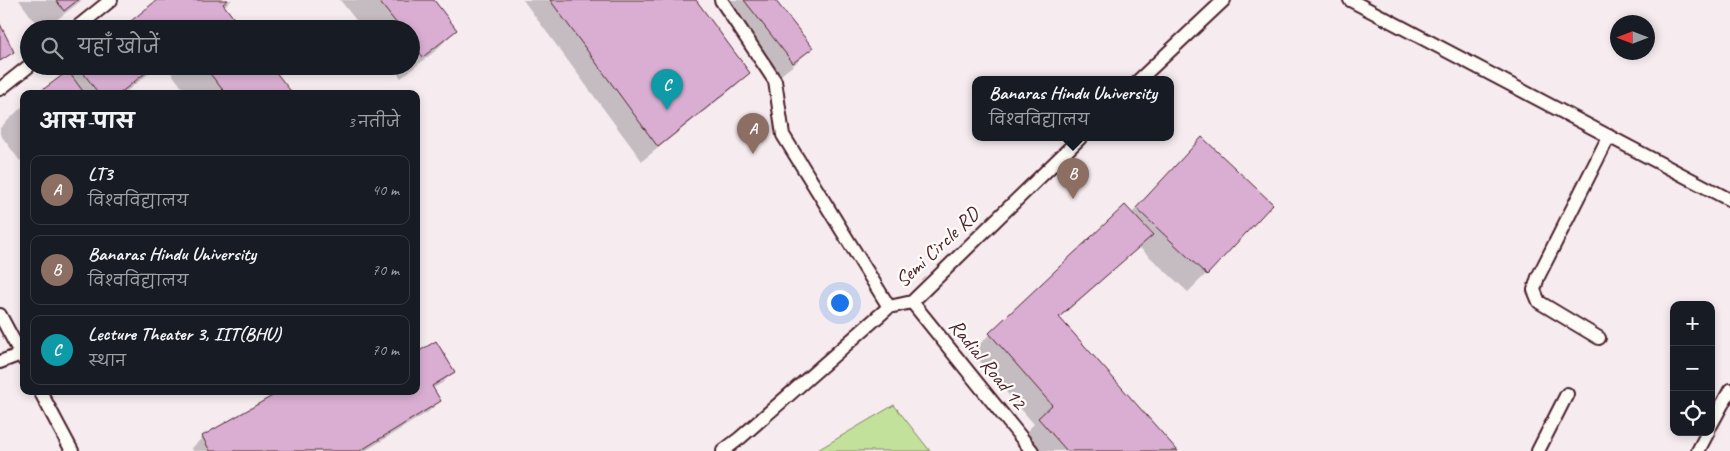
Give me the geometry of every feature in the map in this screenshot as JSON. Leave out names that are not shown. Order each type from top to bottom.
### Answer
[{"type":"lane","points":[[86,20],[111,0]]},
{"type":"lane","points":[[721,0],[776,81],[783,134],[889,307]]},
{"type":"lane","points":[[1143,76],[1224,0]]},
{"type":"lane","points":[[1350,0],[1730,200]]},
{"type":"lane","points":[[0,89],[20,73]]},
{"type":"lane","points":[[1599,338],[1539,302],[1534,290],[1538,277],[1608,136]]},
{"type":"lane","name":"Semi Circle RD","points":[[722,451],[740,438],[889,307],[912,302],[1077,141]]},
{"type":"lane","name":"Radial Road 12","points":[[912,302],[1032,451]]},
{"type":"lane","points":[[0,315],[20,353]]},
{"type":"lane","points":[[0,362],[20,357]]},
{"type":"lane","points":[[1715,418],[1730,390]]},
{"type":"lane","points":[[1538,451],[1567,394]]},
{"type":"lane","points":[[42,395],[72,451]]},
{"type":"lane","points":[[1698,451],[1706,436]]},
{"type":"green space","points":[[894,405],[930,451],[816,451]]},
{"type":"building","points":[[56,0],[78,0],[64,11]]},
{"type":"building","points":[[157,0],[228,0],[223,4],[235,20],[132,20]]},
{"type":"building","points":[[378,0],[434,0],[457,30],[423,57],[420,53],[420,20],[394,20]]},
{"type":"building","points":[[550,0],[696,0],[750,73],[658,147]]},
{"type":"building","points":[[744,0],[775,0],[813,48],[793,63]]},
{"type":"building","points":[[0,24],[14,52],[0,61]]},
{"type":"building","points":[[63,75],[71,75],[82,90],[42,90]]},
{"type":"building","points":[[85,75],[143,75],[124,90],[96,90]]},
{"type":"building","points":[[211,75],[278,75],[290,90],[223,90]]},
{"type":"building","points":[[1202,137],[1273,204],[1207,275],[1136,208]]},
{"type":"building","points":[[1125,205],[1153,235],[1059,317],[1178,451],[1067,451],[1038,418],[1052,405],[989,333]]},
{"type":"building","points":[[436,341],[455,372],[432,386],[441,401],[360,451],[210,451],[202,436],[274,395],[420,395],[420,351]]},
{"type":"place","name":"Lecture Theater 3, IIT(BHU)","points":[[667,110]]},
{"type":"place","name":"LT3","points":[[753,154]]},
{"type":"place","name":"Banaras Hindu University","points":[[1073,199]]}]
